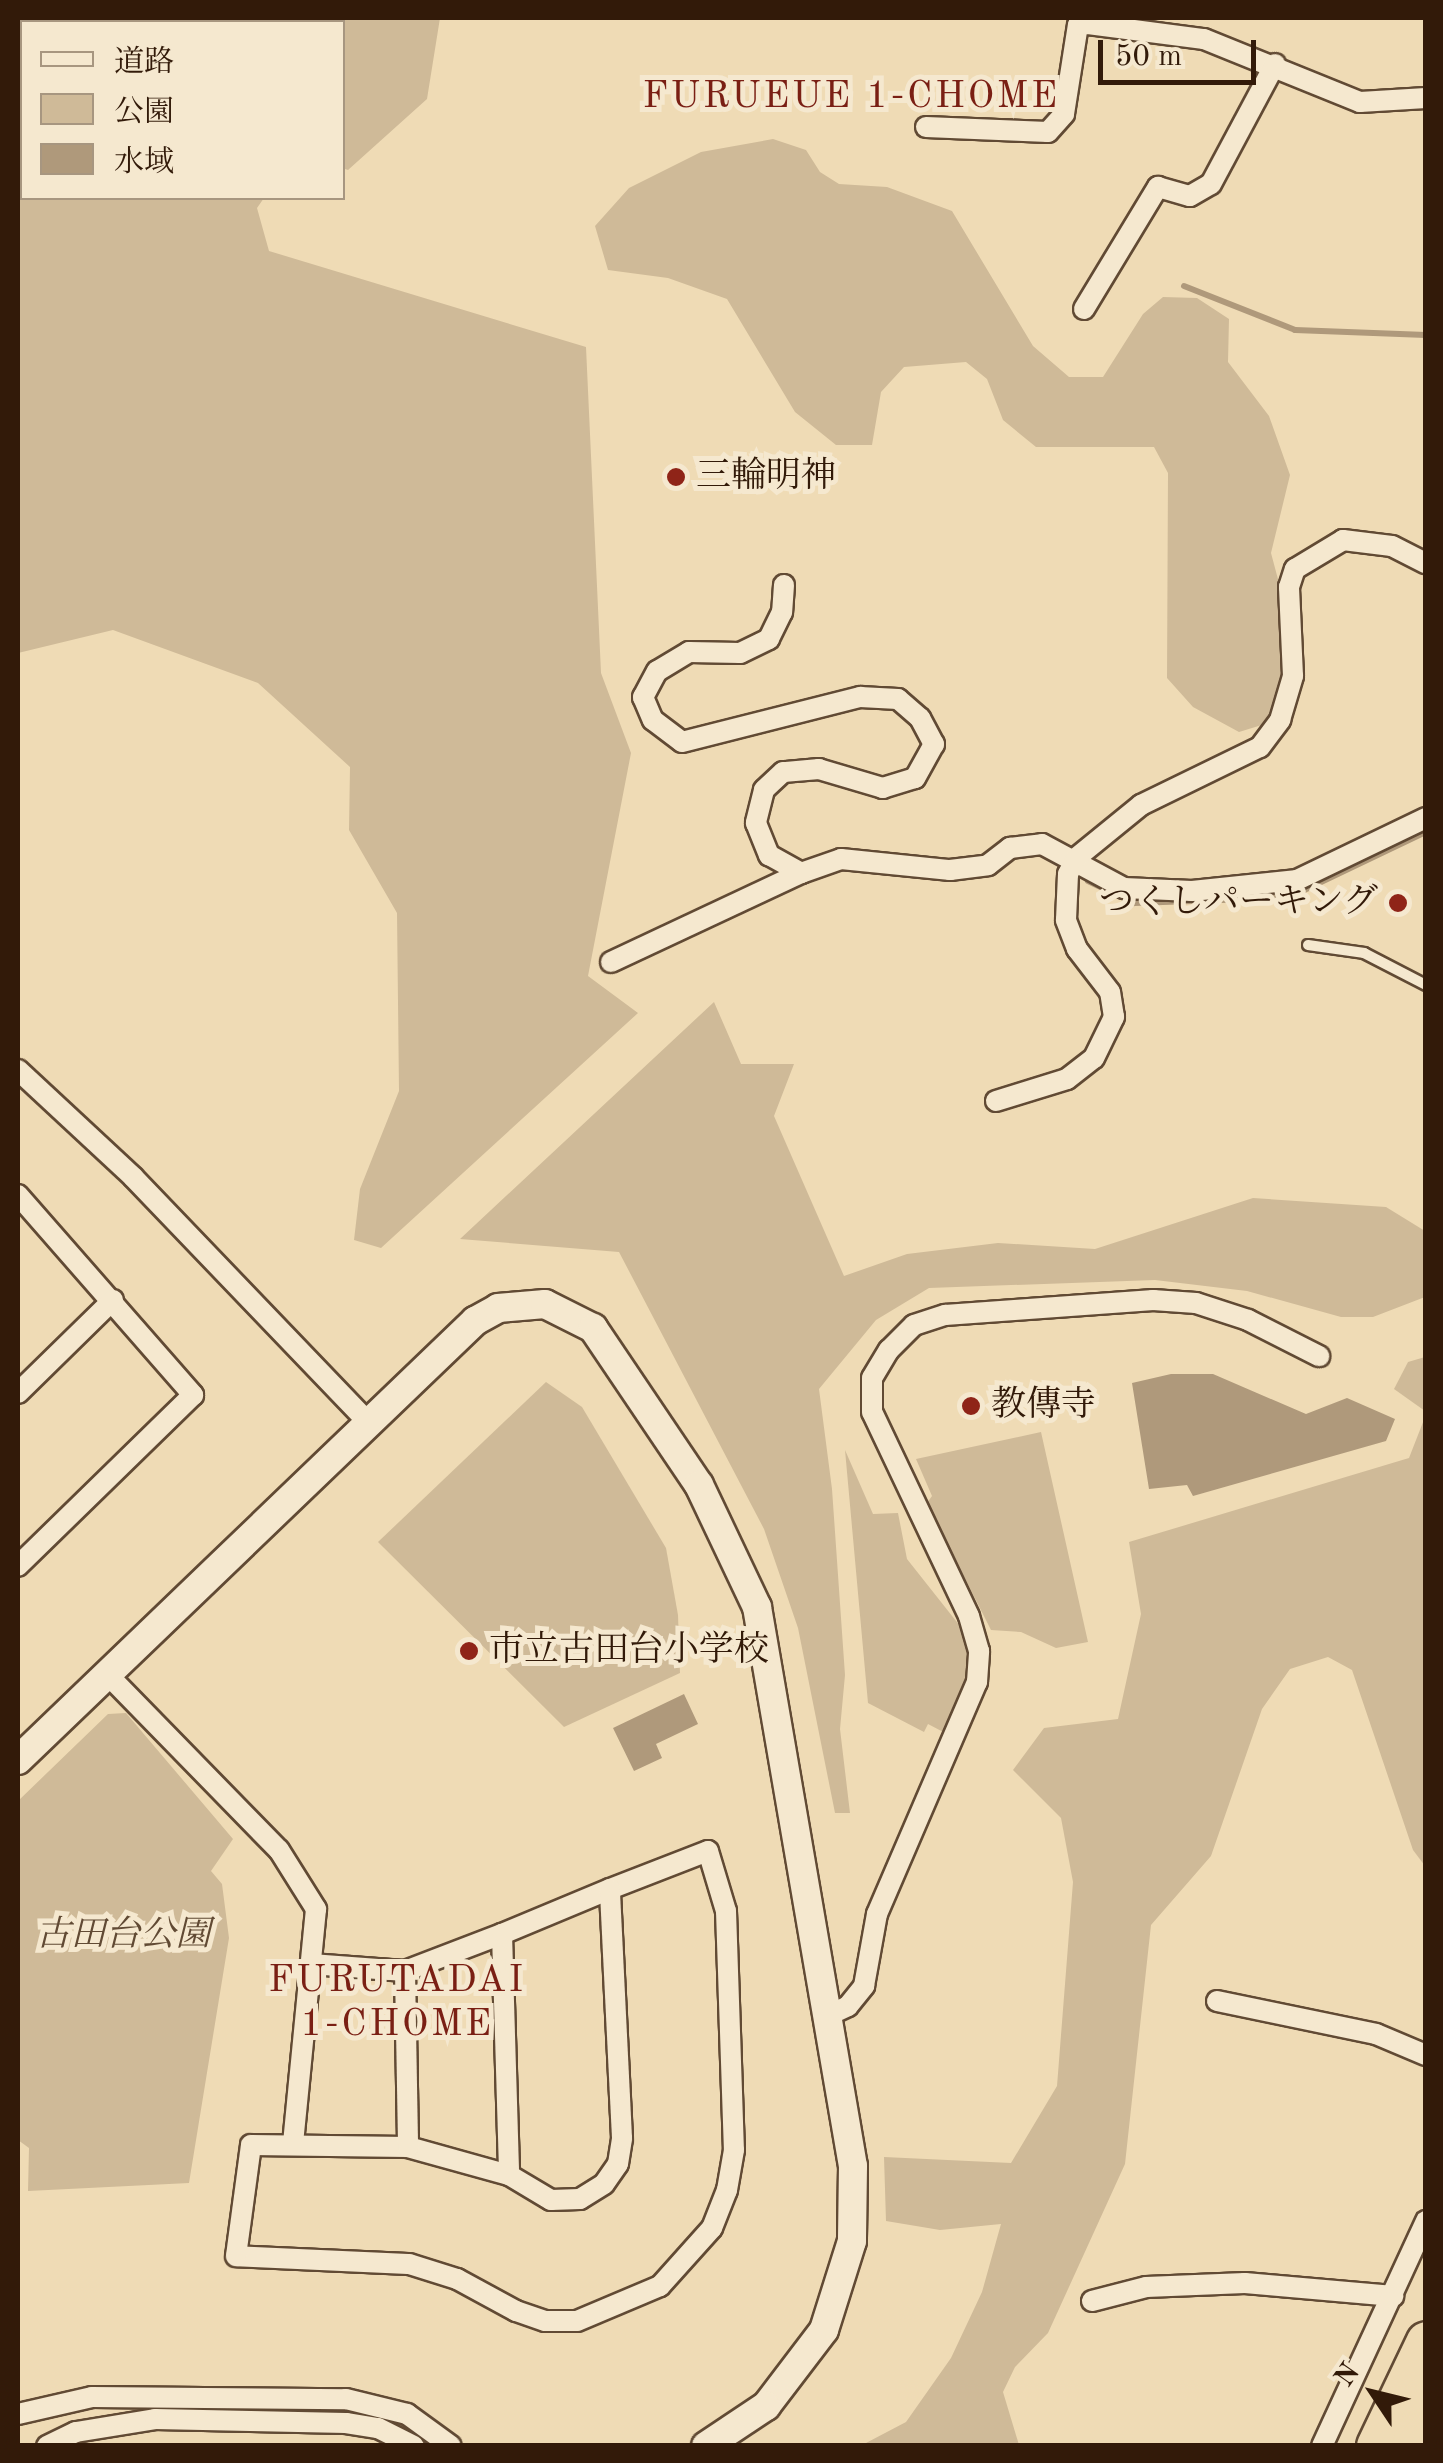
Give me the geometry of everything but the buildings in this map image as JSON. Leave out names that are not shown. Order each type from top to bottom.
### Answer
[{"type":"highway","points":[[1376,2446],[1426,2342]]},
{"type":"highway","points":[[1411,2446],[1426,2408]]},
{"type":"street","points":[[926,127],[1048,132],[1064,114],[1078,25],[1144,23],[1204,39],[1275,64],[1360,102],[1426,98]]},
{"type":"street","points":[[1084,309],[1158,187],[1190,196],[1211,184],[1275,64]]},
{"type":"street","points":[[996,1101],[1067,1079],[1094,1058],[1114,1017],[1110,992],[1076,949],[1066,920],[1063,896],[1076,858],[1141,805],[1260,747],[1280,720],[1292,676],[1288,587],[1295,570],[1316,552],[1343,540],[1366,541],[1426,563]]},
{"type":"street","points":[[784,585],[782,612],[769,638],[740,652],[689,652],[657,671],[643,697],[653,720],[682,742],[860,697],[898,699],[920,718],[934,744],[916,778],[884,788],[819,769],[783,772],[764,790],[756,822],[769,855],[801,873]]},
{"type":"street","points":[[610,962],[801,873],[841,859],[950,870],[988,864],[1010,848],[1042,844],[1076,858],[1124,888],[1159,894],[1279,884],[1426,818]]},
{"type":"street","points":[[18,1070],[133,1177],[367,1422]]},
{"type":"street","points":[[18,1566],[192,1395],[113,1300],[21,1205]]},
{"type":"street","points":[[18,1392],[113,1300]]},
{"type":"street","points":[[827,2016],[848,2006],[864,1986],[878,1914],[977,1682],[979,1651],[969,1616],[872,1412],[872,1378],[889,1350],[914,1325],[945,1315],[1153,1300],[1196,1303],[1248,1320],[1319,1356]]},
{"type":"street","points":[[18,1760],[367,1422],[498,1308],[546,1304],[572,1312],[608,1346],[723,1526],[756,1607],[856,2204],[844,2282],[824,2330],[786,2385],[742,2425],[706,2446]]},
{"type":"street","points":[[107,1674],[279,1850],[316,1909],[293,2145]]},
{"type":"street","points":[[311,1964],[405,1972],[610,1888],[708,1850],[726,1911],[734,2150],[727,2190],[712,2228],[660,2286],[577,2320],[545,2321],[456,2278],[409,2264],[236,2256],[251,2145],[408,2148],[509,2176],[551,2200],[580,2199],[604,2184],[618,2164],[610,1888]]},
{"type":"street","points":[[502,1934],[509,2176]]},
{"type":"street","points":[[405,1972],[408,2148]]},
{"type":"street","points":[[1217,2001],[1376,2034],[1426,2055]]},
{"type":"street","points":[[1322,2446],[1426,2221]]},
{"type":"street","points":[[1092,2301],[1146,2287],[1245,2284],[1393,2296]]},
{"type":"street","points":[[18,2414],[92,2396],[346,2399],[407,2414],[451,2446]]},
{"type":"street","points":[[47,2446],[76,2432],[154,2419],[346,2423],[378,2428],[414,2446]]},
{"type":"lane","points":[[1308,946],[1364,953],[1426,985]]},
{"type":"green space","points":[[18,18],[440,18],[427,99],[348,170],[345,20],[20,20],[20,200],[263,200],[257,208],[269,251],[586,347],[601,673],[631,753],[588,976],[638,1013],[381,1248],[354,1240],[360,1189],[399,1091],[397,913],[349,830],[350,767],[258,683],[113,630],[18,653]]},
{"type":"green space","points":[[773,139],[806,150],[820,172],[839,184],[887,187],[952,211],[1033,346],[1069,377],[1103,377],[1143,314],[1163,297],[1197,298],[1229,319],[1228,362],[1269,416],[1290,475],[1271,553],[1279,583],[1281,683],[1265,724],[1239,732],[1193,707],[1167,678],[1168,473],[1154,447],[1036,447],[1003,420],[987,379],[966,362],[904,367],[881,392],[872,445],[836,445],[795,412],[727,299],[668,278],[608,270],[595,226],[629,188],[701,152]]},
{"type":"green space","points":[[714,1002],[741,1064],[794,1064],[774,1116],[844,1276],[907,1254],[998,1243],[1095,1249],[1253,1198],[1386,1207],[1425,1231],[1425,1297],[1373,1317],[1341,1317],[1247,1291],[1155,1280],[929,1288],[876,1320],[819,1389],[832,1489],[845,1675],[840,1729],[850,1813],[835,1813],[798,1628],[764,1529],[619,1252],[460,1239]]},
{"type":"green space","points":[[1426,1357],[1425,1411],[1394,1389],[1408,1362]]},
{"type":"green space","points":[[546,1382],[582,1407],[666,1548],[678,1615],[680,1673],[564,1727],[378,1542]]},
{"type":"green space","points":[[1425,1417],[1425,1866],[1413,1850],[1352,1670],[1328,1657],[1290,1669],[1262,1709],[1211,1856],[1151,1925],[1125,2164],[1048,2333],[1015,2367],[1003,2392],[1019,2445],[790,2445],[866,2443],[906,2422],[951,2358],[982,2292],[1001,2224],[940,2230],[886,2221],[884,2157],[1011,2163],[1057,2086],[1073,1882],[1061,1818],[1013,1770],[1044,1728],[1118,1719],[1141,1614],[1129,1542],[1409,1458]]},
{"type":"green space","points":[[1041,1432],[1088,1642],[1056,1648],[1021,1632],[991,1630],[927,1503],[932,1496],[916,1459]]},
{"type":"green space","points":[[845,1450],[873,1514],[898,1513],[907,1559],[960,1626],[973,1656],[969,1692],[949,1735],[928,1724],[924,1732],[868,1703]]},
{"type":"green space","name":"古田台公園","points":[[126,1713],[233,1839],[211,1871],[222,1884],[229,1938],[189,2183],[28,2191],[29,2148],[18,2140],[18,1801],[108,1714]]},
{"type":"water","points":[[1171,1374],[1213,1374],[1306,1414],[1347,1398],[1395,1419],[1386,1441],[1193,1496],[1187,1485],[1149,1489],[1132,1383]]},
{"type":"water","points":[[684,1694],[698,1724],[656,1744],[662,1758],[634,1771],[613,1728]]},
{"type":"waterway","points":[[1184,286],[1295,330],[1426,335]]},
{"type":"waterway","points":[[1088,881],[1134,903],[1275,898],[1298,893],[1426,832]]},
{"type":"place","name":"三輪明神","points":[[676,477]]},
{"type":"place","name":"つくしパーキング","points":[[1398,903]]},
{"type":"place","name":"教傳寺","points":[[971,1406]]},
{"type":"place","name":"市立古田台小学校","points":[[469,1651]]},
{"type":"district","name":"FURUEUE 1-CHOME","points":[[851,98]]},
{"type":"district","name":"FURUTADAI 1-CHOME","points":[[397,2004]]}]
